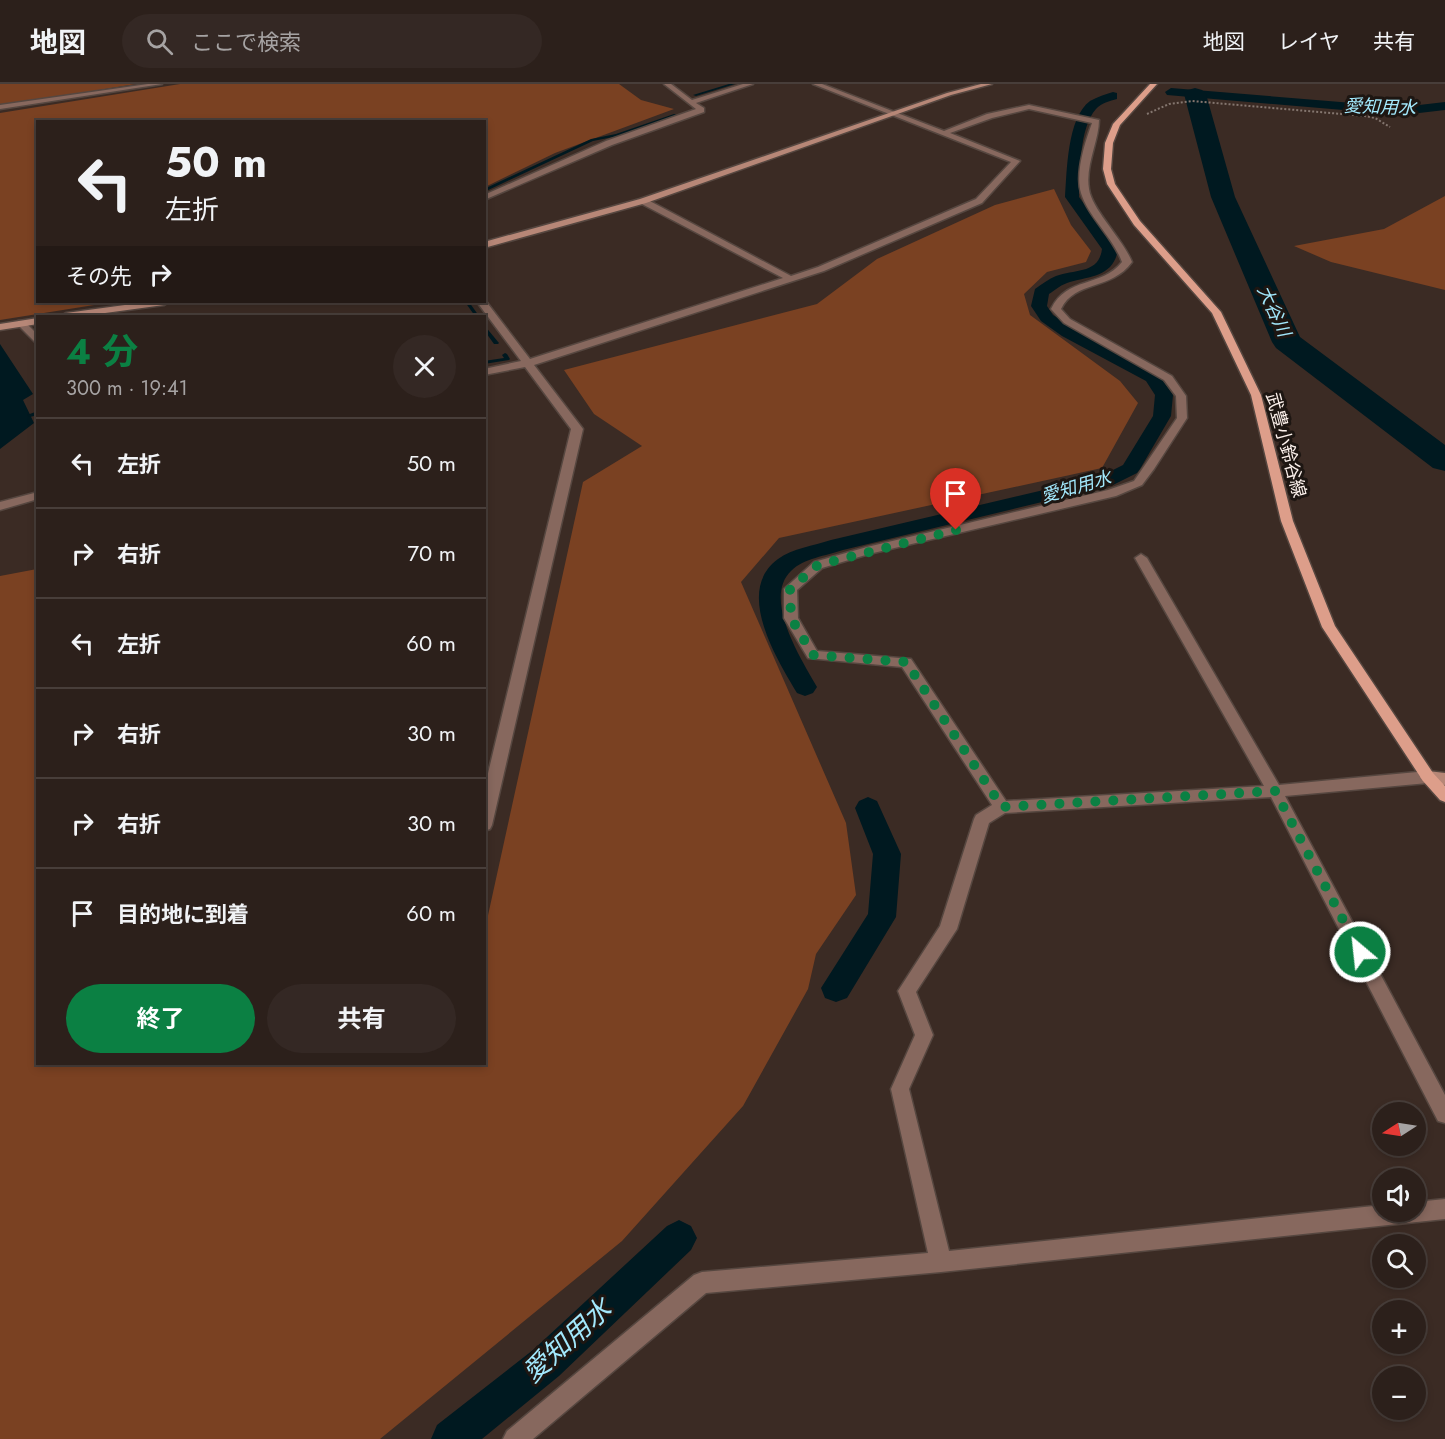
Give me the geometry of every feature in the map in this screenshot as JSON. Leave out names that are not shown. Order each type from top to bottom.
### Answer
[{"type":"main road","name":"武豊小鈴谷線","points":[[1154,84],[1117,124],[1107,149],[1107,170],[1112,184],[1137,223],[1215,312],[1256,395],[1287,521],[1329,627],[1428,777],[1445,796]]},
{"type":"street","points":[[486,197],[609,143],[701,110],[667,84]]},
{"type":"street","points":[[692,102],[750,84]]},
{"type":"street","points":[[486,372],[529,363],[821,269],[979,201],[1016,161],[816,84]]},
{"type":"street","points":[[486,244],[643,201],[949,94],[989,84]]},
{"type":"street","points":[[944,134],[990,116],[1029,107],[1096,122],[1088,141],[1085,192],[1122,248],[1127,262],[1116,274],[1068,290],[1059,299],[1056,309],[1067,321],[1168,378],[1181,396],[1182,418],[1138,483],[1112,494],[878,548],[818,565],[790,589],[791,618],[813,655],[906,662],[1002,807]]},
{"type":"street","points":[[643,201],[791,279]]},
{"type":"street","points":[[73,315],[157,303]]},
{"type":"street","points":[[483,303],[577,429],[486,816]]},
{"type":"street","points":[[0,327],[36,321]]},
{"type":"street","points":[[21,323],[36,340]]},
{"type":"street","points":[[0,506],[36,496]]},
{"type":"street","points":[[1141,558],[1275,791],[1445,1114]]},
{"type":"street","points":[[940,1262],[900,1089],[924,1035],[907,991],[948,929],[982,819],[1002,807],[1275,791],[1428,777],[1445,779]]},
{"type":"street","points":[[1426,1211],[1445,1209]]},
{"type":"street","points":[[515,1439],[702,1283],[940,1262],[1372,1216]]},
{"type":"lane","points":[[0,107],[159,84]]},
{"type":"path","points":[[1129,111],[1148,114],[1169,104],[1203,102],[1365,116],[1390,127]]},
{"type":"shaded area","points":[[0,84],[136,84],[0,106]]},
{"type":"shaded area","points":[[180,84],[619,84],[641,100],[674,109],[555,153],[486,187],[486,120],[36,120],[36,303],[107,303],[0,320],[0,113]]},
{"type":"shaded area","points":[[1054,189],[1071,225],[1091,251],[1086,262],[1047,272],[1024,294],[1030,315],[1120,381],[1138,403],[1102,468],[779,538],[741,582],[846,823],[856,895],[816,954],[808,989],[743,1106],[622,1241],[380,1439],[0,1439],[0,576],[36,569],[36,1065],[486,1065],[486,924],[583,482],[642,446],[594,414],[564,370],[817,304],[877,259],[995,205]]},
{"type":"shaded area","points":[[1445,196],[1445,290],[1331,262],[1294,246],[1384,229]]},
{"type":"water","points":[[0,344],[33,394],[23,400],[34,423],[0,449]]},
{"type":"waterway","points":[[695,95],[733,84]]},
{"type":"waterway","name":"愛知用水","points":[[1171,92],[1402,111],[1445,106]]},
{"type":"waterway","name":"大谷川","points":[[1195,94],[1223,197],[1287,342],[1445,461]]},
{"type":"waterway","name":"愛知用水","points":[[805,687],[782,644],[771,610],[769,594],[773,580],[782,567],[801,556],[838,545],[1106,481],[1130,469],[1162,416],[1164,395],[1152,377],[1068,332],[1047,318],[1039,306],[1041,292],[1062,279],[1094,272],[1100,269],[1109,258],[1110,249],[1072,197],[1078,136],[1086,114],[1094,104],[1113,96]]},
{"type":"waterway","points":[[486,190],[592,140],[617,135],[675,115]]},
{"type":"waterway","points":[[468,303],[476,315]]},
{"type":"waterway","points":[[486,329],[496,343]]},
{"type":"waterway","points":[[486,363],[507,359],[505,355]]},
{"type":"waterway","points":[[30,415],[36,414]]},
{"type":"waterway","name":"愛知用水","points":[[836,988],[882,917],[887,854],[868,808]]},
{"type":"waterway","name":"愛知用水","points":[[451,1439],[546,1363],[679,1238]]},
{"type":"route","points":[[956,530],[818,565],[790,589],[791,618],[813,655],[906,662],[1002,807],[1275,791],[1360,952]]}]
